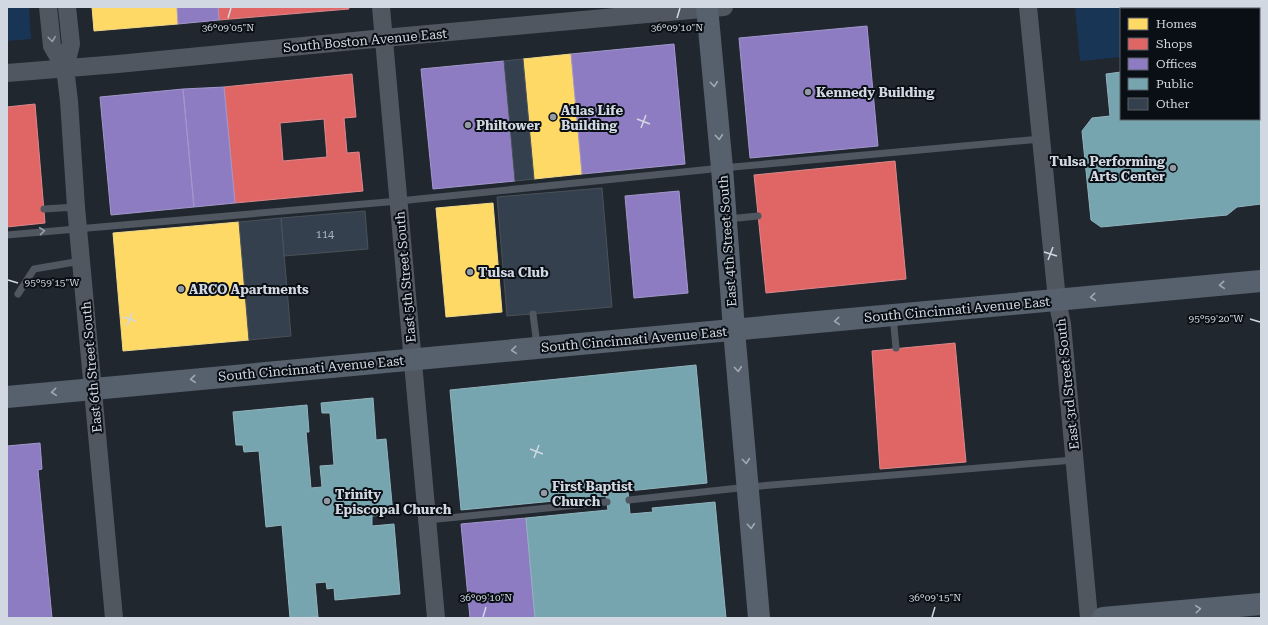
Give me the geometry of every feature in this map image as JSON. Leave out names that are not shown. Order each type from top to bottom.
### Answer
[{"type":"main road","name":"East 4th Street South","points":[[712,8],[734,330],[759,618]]},
{"type":"main road","name":"South Cincinnati Avenue East","points":[[7,397],[1261,281]]},
{"type":"main road","points":[[1103,618],[1261,604]]},
{"type":"street","name":"East 6th Street South","points":[[48,7],[52,46],[65,68]]},
{"type":"street","name":"East 6th Street South","points":[[67,7],[71,44],[65,68],[76,207],[114,618]]},
{"type":"street","name":"East 5th Street South","points":[[381,7],[436,618]]},
{"type":"street","name":"East 3rd Street South","points":[[1028,7],[1057,300],[1062,324],[1089,618]]},
{"type":"street","name":"South Boston Avenue East","points":[[7,73],[712,8]]},
{"type":"lane","points":[[7,235],[399,201],[722,168],[1041,139]]},
{"type":"lane","points":[[44,209],[76,207]]},
{"type":"lane","points":[[726,220],[758,216]]},
{"type":"lane","points":[[18,294],[34,269],[81,260]]},
{"type":"lane","points":[[533,314],[537,348]]},
{"type":"lane","points":[[893,315],[896,348]]},
{"type":"lane","points":[[629,500],[748,488],[1074,460]]},
{"type":"lane","points":[[428,520],[607,502]]},
{"type":"shaded area","points":[[7,7],[29,7],[31,39],[7,41]]},
{"type":"shaded area","points":[[1075,7],[1261,7],[1261,44],[1260,8],[1120,8],[1120,57],[1080,61]]},
{"type":"building: Homes","points":[[92,7],[177,7],[178,24],[94,31]]},
{"type":"building: Homes","name":"Atlas Life Building","points":[[571,54],[582,174],[534,179],[523,59]]},
{"type":"building: Homes","name":"Tulsa Club","points":[[493,203],[502,312],[446,317],[436,208]]},
{"type":"building: Homes","name":"ARCO Apartments","points":[[239,222],[249,340],[123,351],[113,233]]},
{"type":"building: Shops","points":[[218,7],[348,7],[349,9],[219,20]]},
{"type":"building: Shops","points":[[352,74],[356,117],[344,118],[347,153],[359,152],[363,191],[235,203],[224,87]],"holes":[[[324,119],[327,157],[283,161],[280,123]]]},
{"type":"building: Shops","points":[[35,104],[45,223],[7,227],[7,107]]},
{"type":"building: Shops","points":[[895,161],[906,279],[766,293],[754,175]]},
{"type":"building: Shops","points":[[955,343],[966,462],[880,469],[872,351]]},
{"type":"building: Offices","points":[[177,7],[218,7],[219,20],[178,24]]},
{"type":"building: Offices","name":"Kennedy Building","points":[[867,26],[878,146],[750,158],[739,38]]},
{"type":"building: Offices","points":[[674,44],[685,164],[582,174],[571,54]]},
{"type":"building: Offices","name":"Philtower","points":[[504,61],[515,181],[433,189],[421,69]]},
{"type":"building: Offices","points":[[224,87],[235,203],[194,207],[183,89]]},
{"type":"building: Offices","points":[[183,89],[194,207],[111,215],[100,97]]},
{"type":"building: Offices","points":[[679,191],[688,293],[634,298],[625,196]]},
{"type":"building: Offices","points":[[40,443],[42,469],[38,470],[52,618],[7,618],[7,446]]},
{"type":"building: Offices","points":[[526,518],[535,618],[470,618],[461,524]]},
{"type":"building: Public","name":"Tulsa Performing Arts Center","points":[[1260,44],[1261,204],[1237,207],[1227,215],[1101,227],[1091,220],[1082,131],[1092,118],[1110,116],[1106,74],[1120,72],[1120,120],[1260,120]]},
{"type":"building: Public","name":"First Baptist Church","points":[[696,365],[707,483],[628,491],[630,514],[653,512],[652,508],[715,502],[726,618],[535,618],[526,518],[608,510],[606,496],[461,510],[450,390]]},
{"type":"building: Public","name":"Trinity Episcopal Church","points":[[373,398],[376,440],[386,439],[393,514],[372,516],[372,526],[394,524],[400,594],[335,600],[334,588],[327,589],[326,582],[315,583],[318,617],[290,618],[282,525],[266,527],[259,451],[244,452],[243,445],[236,445],[233,412],[307,405],[309,432],[306,432],[311,488],[322,487],[320,466],[334,465],[330,413],[322,413],[321,403]]},
{"type":"building: Other","points":[[523,59],[534,179],[515,181],[504,61]]},
{"type":"building: Other","points":[[602,188],[612,307],[507,316],[497,197]]},
{"type":"building: Other","points":[[365,211],[368,249],[284,256],[281,218]]},
{"type":"building: Other","points":[[281,218],[291,336],[249,340],[239,222]]},
{"type":"place","name":"Kennedy Building","points":[[808,92]]},
{"type":"place","name":"Atlas Life Building","points":[[553,117]]},
{"type":"place","name":"Philtower","points":[[468,125]]},
{"type":"place","name":"Tulsa Performing Arts Center","points":[[1173,168]]},
{"type":"place","name":"Tulsa Club","points":[[470,272]]},
{"type":"place","name":"ARCO Apartments","points":[[181,289]]},
{"type":"place","name":"First Baptist Church","points":[[544,493]]},
{"type":"place","name":"Trinity Episcopal Church","points":[[327,501]]}]
